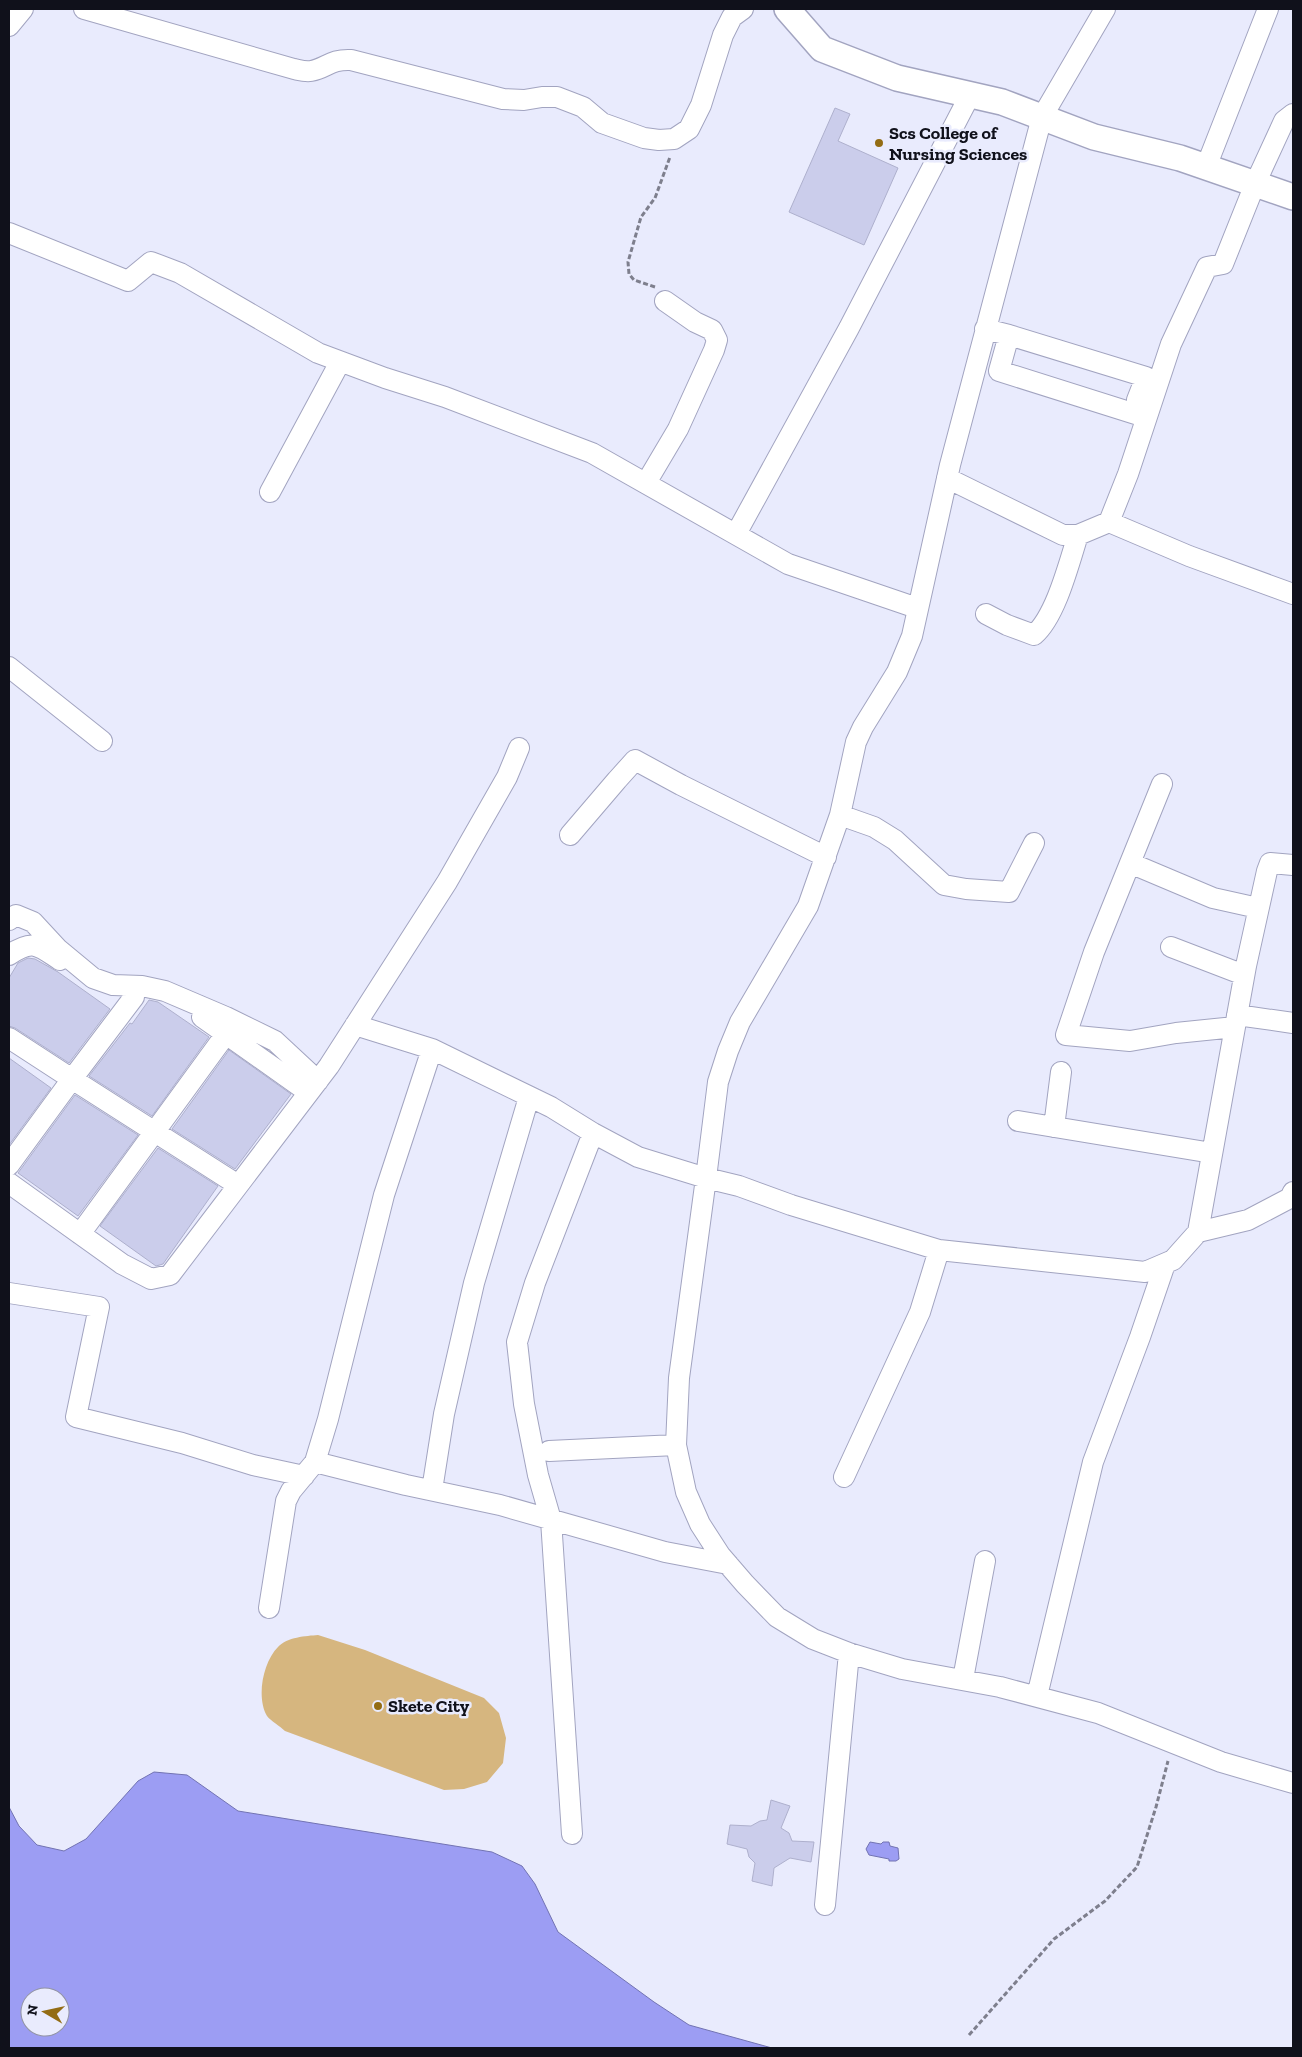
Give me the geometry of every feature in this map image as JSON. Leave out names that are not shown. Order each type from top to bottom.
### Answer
[{"type":"street","points":[[9,26],[23,9]]},
{"type":"street","points":[[84,9],[294,69],[309,71],[329,62],[351,60],[503,99],[524,100],[557,97],[583,107],[602,123],[644,138],[659,140],[674,139],[689,129],[701,106],[723,35],[732,17],[743,9]]},
{"type":"street","points":[[787,9],[822,49],[897,78],[1002,102],[1094,137],[1180,158],[1293,197]]},
{"type":"street","points":[[1106,9],[1042,117],[947,478],[912,636],[897,672],[863,727],[856,742],[840,815],[808,906],[740,1022],[718,1082],[678,1378],[676,1445],[686,1492],[700,1524],[728,1564],[777,1617],[813,1639],[849,1653],[902,1669],[1037,1696],[1098,1712],[1221,1762],[1293,1784]]},
{"type":"street","points":[[1206,167],[1268,9]]},
{"type":"street","points":[[736,534],[849,328],[970,95]]},
{"type":"street","points":[[1139,415],[1208,267],[1223,264],[1255,184],[1284,121],[1293,114]]},
{"type":"street","points":[[9,233],[128,281],[151,262],[180,273],[318,353],[445,396],[592,453],[788,564],[917,608]]},
{"type":"street","points":[[646,483],[678,429],[717,340],[712,330],[695,322],[665,301]]},
{"type":"street","points":[[947,478],[1063,535],[1078,535],[1109,522],[1128,474],[1146,376],[985,329]]},
{"type":"street","points":[[1009,335],[999,371],[1139,415]]},
{"type":"street","points":[[270,492],[340,362]]},
{"type":"street","points":[[1109,522],[1189,556],[1283,592],[1293,594]]},
{"type":"street","points":[[986,614],[1007,625],[1034,635],[1040,631],[1056,600],[1078,535]]},
{"type":"street","points":[[9,667],[102,742]]},
{"type":"street","points":[[9,1182],[122,1264],[150,1279],[170,1275],[329,1066],[395,966],[447,882],[507,777],[519,748]]},
{"type":"street","points":[[570,835],[636,760],[681,785],[826,857]]},
{"type":"street","points":[[1162,784],[1094,952],[1066,1035],[1130,1040],[1236,1021],[1293,1023]]},
{"type":"street","points":[[840,815],[874,827],[895,840],[944,885],[966,889],[1010,892],[1034,842]]},
{"type":"street","points":[[1130,863],[1213,898],[1258,908]]},
{"type":"street","points":[[355,1025],[432,1049],[551,1107],[593,1133],[638,1157],[739,1186],[791,1205],[939,1250],[1144,1272],[1173,1260],[1198,1232],[1244,975],[1258,908],[1270,863],[1293,865]]},
{"type":"street","points":[[9,920],[16,915],[33,922],[58,949],[93,978],[113,985],[142,986],[165,991],[274,1041],[313,1087]]},
{"type":"street","points":[[9,955],[24,945],[38,946],[120,999],[134,998],[150,991],[206,1019],[226,1034],[313,1087]]},
{"type":"street","points":[[1171,947],[1244,975]]},
{"type":"street","points":[[9,1165],[134,998]]},
{"type":"street","points":[[80,1234],[226,1034]]},
{"type":"street","points":[[9,1038],[238,1185]]},
{"type":"street","points":[[269,1608],[286,1501],[310,1469],[335,1393],[384,1195],[432,1049]]},
{"type":"street","points":[[1054,1127],[1061,1072]]},
{"type":"street","points":[[432,1490],[444,1414],[474,1283],[529,1097]]},
{"type":"street","points":[[1018,1121],[1212,1153]]},
{"type":"street","points":[[572,1834],[551,1520],[538,1475],[524,1404],[517,1342],[535,1283],[593,1133]]},
{"type":"street","points":[[1198,1232],[1248,1220],[1290,1198],[1293,1192]]},
{"type":"street","points":[[844,1477],[920,1312],[939,1250]]},
{"type":"street","points":[[1037,1696],[1093,1462],[1165,1264]]},
{"type":"street","points":[[9,1293],[99,1307],[76,1417],[182,1443],[253,1465],[310,1469],[432,1490],[500,1505],[665,1552],[728,1564]]},
{"type":"street","points":[[550,1452],[676,1445]]},
{"type":"street","points":[[963,1680],[985,1561]]},
{"type":"street","points":[[825,1906],[849,1653]]},
{"type":"path","points":[[665,301],[658,288],[634,280],[629,274],[628,262],[641,217],[655,198],[664,177],[674,139]]},
{"type":"path","points":[[969,2035],[1054,1939],[1106,1901],[1137,1867],[1156,1807],[1173,1742]]},
{"type":"shaded area","name":"Skete City","points":[[318,1635],[365,1650],[484,1698],[499,1713],[506,1738],[503,1763],[487,1782],[464,1789],[444,1790],[285,1731],[267,1716],[264,1708],[262,1690],[268,1661],[278,1647],[286,1641]]},
{"type":"water","points":[[154,1772],[187,1775],[238,1811],[492,1852],[522,1866],[535,1884],[558,1932],[654,2002],[689,2025],[772,2048],[9,2048],[9,1807],[19,1826],[37,1845],[64,1851],[86,1839],[138,1781]]},
{"type":"water","points":[[870,1842],[881,1844],[889,1842],[890,1846],[898,1848],[899,1859],[889,1861],[889,1859],[869,1855],[866,1849]]},
{"type":"building","points":[[835,108],[850,114],[838,141],[898,168],[864,245],[789,212]]},
{"type":"building","points":[[28,958],[35,959],[58,972],[110,1009],[69,1063],[9,1026],[9,978],[18,963]]},
{"type":"building","points":[[149,1000],[158,1002],[209,1037],[152,1116],[89,1076],[130,1023],[132,1024]]},
{"type":"building","points":[[229,1050],[291,1094],[235,1169],[172,1129]]},
{"type":"building","points":[[9,1058],[51,1088],[9,1145]]},
{"type":"building","points":[[75,1095],[138,1135],[78,1216],[18,1173]]},
{"type":"building","points":[[158,1148],[218,1186],[163,1264],[156,1266],[100,1226]]},
{"type":"building","points":[[771,1800],[790,1806],[781,1828],[789,1833],[792,1841],[814,1842],[811,1862],[790,1858],[774,1868],[772,1886],[752,1881],[755,1863],[749,1857],[747,1849],[727,1844],[730,1825],[751,1826],[760,1821],[767,1820]]},
{"type":"place","name":"Scs College of Nursing Sciences","points":[[879,143]]},
{"type":"place","name":"Skete City","points":[[378,1706]]}]
